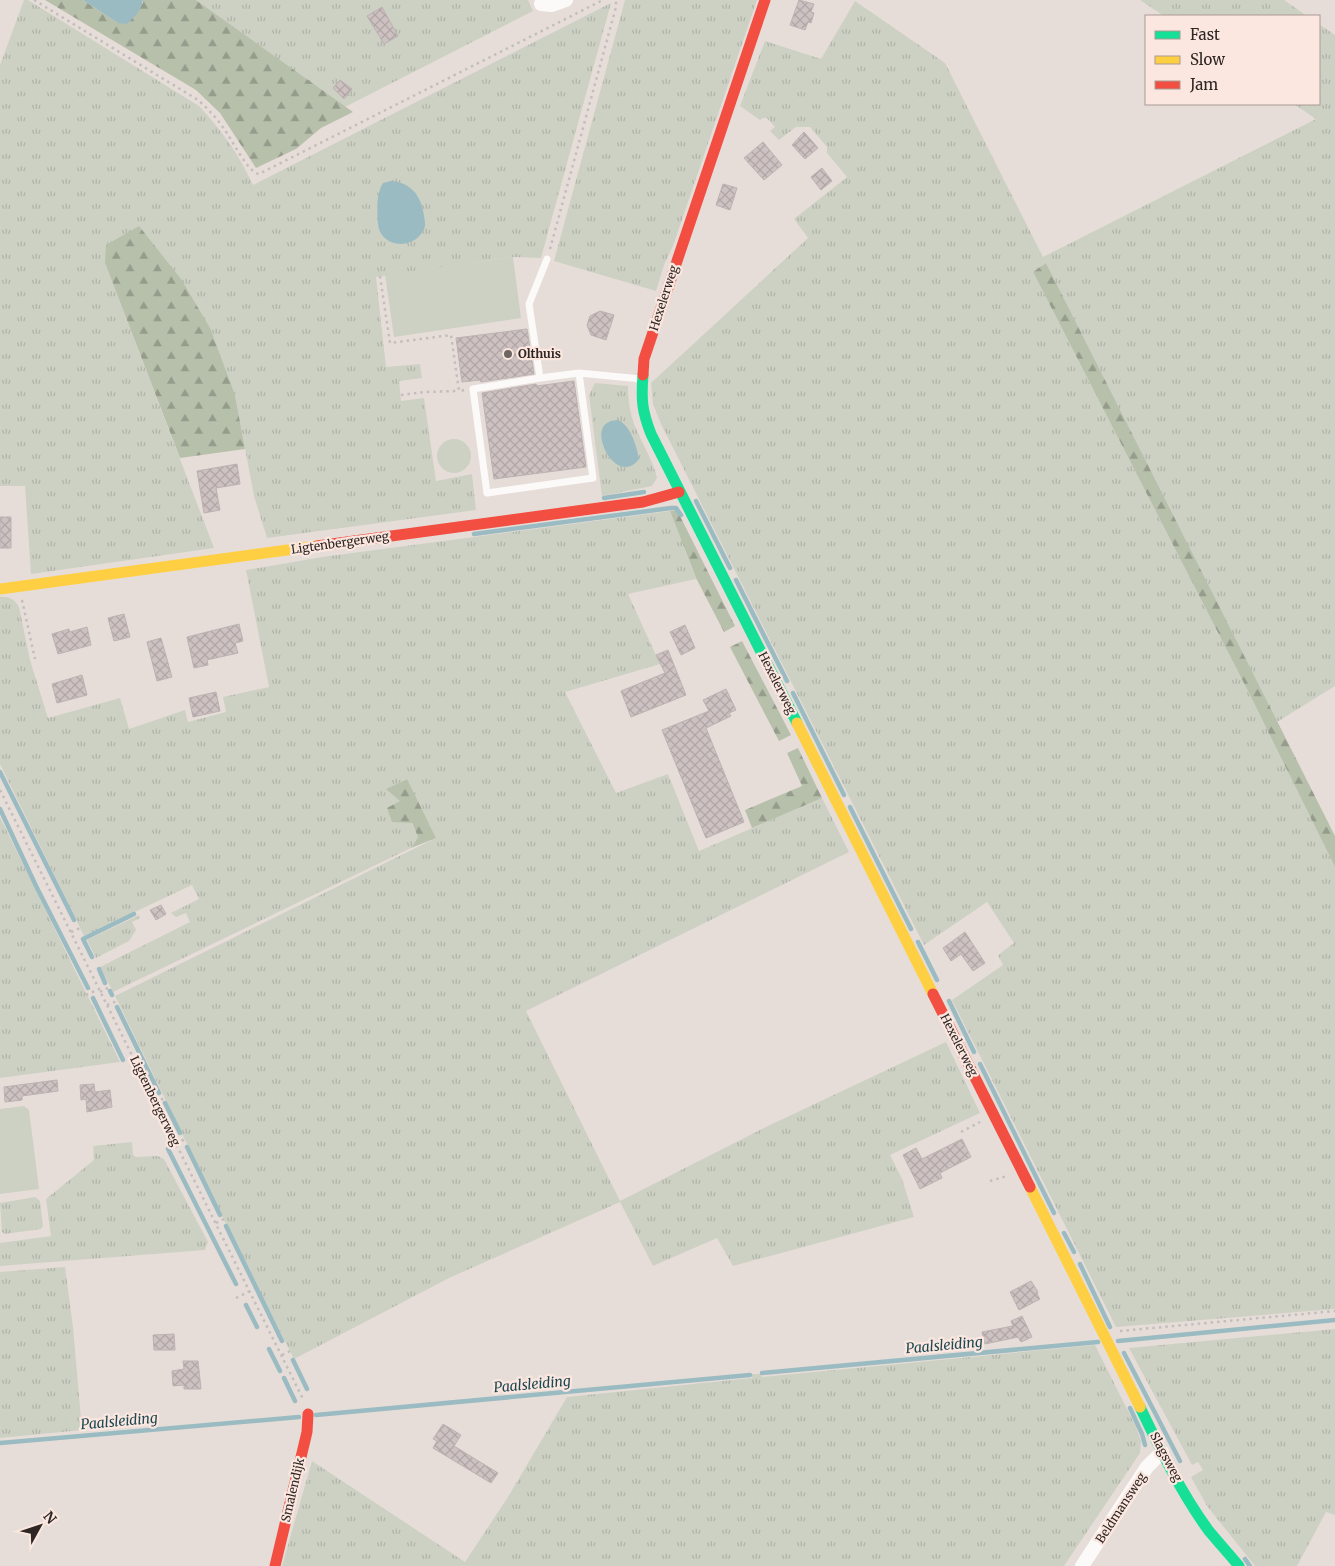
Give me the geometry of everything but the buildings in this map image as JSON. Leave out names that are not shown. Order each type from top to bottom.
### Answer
[{"type":"street","points":[[541,4],[552,5],[566,0]]},
{"type":"street","name":"Hexelerweg","points":[[765,0],[644,359],[641,379],[641,398],[644,415],[651,434],[680,492],[1105,1336]]},
{"type":"street","name":"Ligtenbergerweg","points":[[0,589],[643,502],[680,492]]},
{"type":"street","name":"Slagsweg","points":[[1105,1336],[1162,1452],[1194,1508],[1209,1530],[1239,1566]]},
{"type":"street","name":"Smalendijk","points":[[275,1566],[307,1432],[308,1414]]},
{"type":"street","name":"Beldmansweg","points":[[1082,1566],[1148,1467],[1162,1452]]},
{"type":"lane","points":[[540,378],[529,304],[547,259]]},
{"type":"lane","points":[[579,373],[593,478],[487,493],[473,389],[579,373],[641,379]]},
{"type":"path","points":[[34,0],[198,100],[225,130],[252,172],[258,174],[603,0]]},
{"type":"path","points":[[547,259],[616,7],[616,0]]},
{"type":"path","points":[[380,276],[390,343],[450,335],[459,391]]},
{"type":"path","points":[[401,395],[473,389]]},
{"type":"path","points":[[20,587],[35,659]]},
{"type":"path","name":"Ligtenbergerweg","points":[[0,790],[282,1355],[308,1414]]},
{"type":"path","points":[[71,932],[80,928]]},
{"type":"path","points":[[86,995],[110,987]]},
{"type":"path","points":[[107,1005],[117,1001]]},
{"type":"path","points":[[155,1102],[165,1098]]},
{"type":"path","points":[[961,1132],[994,1115]]},
{"type":"path","points":[[176,1144],[185,1139]]},
{"type":"path","points":[[216,1223],[224,1219]]},
{"type":"path","points":[[236,1298],[250,1292]]},
{"type":"path","points":[[1105,1336],[1335,1311]]},
{"type":"path","points":[[282,1355],[290,1351]]},
{"type":"green space","points":[[24,0],[28,0],[199,106],[229,143],[253,185],[611,3],[541,258],[513,257],[376,277],[386,367],[420,364],[422,378],[399,381],[401,401],[424,398],[436,481],[472,474],[476,510],[267,538],[254,496],[235,395],[105,263],[214,548],[31,574],[25,486],[0,486],[0,65]]},
{"type":"green space","points":[[45,0],[83,0],[118,23],[143,3],[143,0],[196,0],[353,112],[321,128],[296,149],[256,168],[220,113],[196,90]]},
{"type":"green space","points":[[196,0],[528,0],[533,11],[345,107]]},
{"type":"green space","points":[[625,0],[757,0],[656,291],[554,261]]},
{"type":"green space","points":[[1140,0],[1284,0],[1306,15],[1162,15]]},
{"type":"green space","points":[[855,1],[945,63],[1043,257],[1316,119],[1295,105],[1320,105],[1320,25],[1335,35],[1335,686],[1277,722],[1046,263],[1033,272],[1249,693],[1335,867],[1335,1309],[1116,1327],[952,1000],[1003,965],[998,955],[1014,943],[987,902],[924,945],[661,424],[653,404],[651,383],[808,238],[794,219],[847,177],[827,153],[827,147],[810,127],[796,127],[779,140],[770,131],[775,127],[767,118],[760,120],[740,106],[765,41],[821,59]]},
{"type":"green space","points":[[139,226],[181,279],[210,328],[235,395],[245,449],[180,458],[105,263],[106,245]]},
{"type":"green space","points":[[513,257],[521,318],[394,337],[385,275]]},
{"type":"green space","points":[[1046,263],[1335,836],[1335,867],[1249,693],[1033,272]]},
{"type":"green space","points":[[595,383],[628,386],[632,417],[656,472],[657,478],[652,486],[602,496],[589,395]]},
{"type":"green space","points":[[454,439],[466,444],[471,456],[466,468],[454,473],[442,468],[437,456],[442,444]]},
{"type":"green space","points":[[677,510],[735,626],[724,632],[696,578],[670,511]]},
{"type":"green space","points":[[670,511],[696,579],[628,594],[660,664],[565,692],[616,793],[668,774],[699,851],[822,798],[849,852],[526,1011],[620,1201],[768,1126],[946,1042],[980,1113],[890,1155],[902,1179],[914,1217],[733,1266],[717,1238],[653,1266],[620,1202],[449,1278],[294,1359],[237,1247],[115,996],[436,838],[406,779],[387,789],[401,801],[418,837],[411,848],[113,992],[100,967],[190,922],[186,913],[176,917],[171,913],[199,899],[192,885],[84,936],[0,764],[0,597],[11,599],[19,607],[30,660],[48,718],[120,698],[129,729],[185,710],[188,722],[226,712],[223,697],[269,687],[246,570],[322,557]]},
{"type":"green space","points":[[742,641],[791,735],[779,741],[730,647]]},
{"type":"green space","points":[[798,748],[822,798],[752,828],[745,810],[802,786],[787,753]]},
{"type":"green space","points":[[407,779],[436,838],[411,848],[418,837],[412,823],[392,822],[387,808],[400,801],[386,789]]},
{"type":"green space","points":[[0,817],[120,1062],[0,1078]]},
{"type":"green space","points":[[139,915],[140,918],[132,922],[136,930],[129,941],[96,958],[87,940]]},
{"type":"green space","points":[[24,1106],[29,1110],[39,1189],[0,1194],[0,1109]]},
{"type":"green space","points":[[132,1142],[133,1155],[136,1157],[158,1156],[164,1159],[208,1242],[205,1250],[0,1266],[0,1243],[51,1236],[46,1199],[94,1160],[93,1146]]},
{"type":"green space","points":[[35,1197],[40,1201],[43,1226],[41,1229],[5,1234],[2,1232],[0,1203]]},
{"type":"green space","points":[[65,1267],[73,1327],[82,1430],[0,1438],[0,1272]]},
{"type":"green space","points":[[1335,1329],[1335,1515],[1326,1512],[1297,1566],[1255,1566],[1207,1506],[1191,1477],[1203,1470],[1198,1462],[1192,1465],[1129,1348]]},
{"type":"green space","points":[[1095,1345],[1136,1427],[1141,1441],[1140,1453],[1064,1566],[282,1566],[312,1461],[465,1562],[508,1497],[567,1397],[752,1378],[752,1374],[761,1374],[762,1377]]},
{"type":"water","points":[[83,0],[143,0],[139,11],[127,24],[118,23]]},
{"type":"water","points":[[391,181],[404,184],[410,188],[421,203],[425,226],[418,237],[412,242],[397,244],[390,242],[380,232],[377,208],[379,192],[383,183]]},
{"type":"water","points":[[617,420],[622,422],[629,430],[637,448],[639,459],[630,466],[622,467],[614,462],[603,445],[601,435],[603,427],[610,421]]},
{"type":"waterway","points":[[604,498],[644,492]]},
{"type":"waterway","points":[[696,501],[730,568]]},
{"type":"waterway","points":[[474,534],[671,508],[676,508],[681,515]]},
{"type":"waterway","points":[[736,580],[787,681]]},
{"type":"waterway","points":[[793,693],[844,795]]},
{"type":"waterway","points":[[0,772],[74,920]]},
{"type":"waterway","points":[[850,807],[911,929]]},
{"type":"waterway","points":[[0,809],[36,886],[88,988]]},
{"type":"waterway","points":[[92,957],[83,939],[134,914]]},
{"type":"waterway","points":[[918,942],[937,980]]},
{"type":"waterway","points":[[99,969],[105,983]]},
{"type":"waterway","points":[[110,991],[112,995]]},
{"type":"waterway","points":[[93,998],[123,1060]]},
{"type":"waterway","points":[[949,1001],[974,1052]]},
{"type":"waterway","points":[[117,1007],[159,1093]]},
{"type":"waterway","points":[[980,1064],[1054,1213]]},
{"type":"waterway","points":[[165,1103],[180,1133]]},
{"type":"waterway","points":[[187,1147],[220,1215]]},
{"type":"waterway","points":[[168,1149],[236,1284]]},
{"type":"waterway","points":[[226,1226],[282,1341]]},
{"type":"waterway","points":[[1064,1233],[1074,1252]]},
{"type":"waterway","points":[[1080,1264],[1110,1327]]},
{"type":"waterway","points":[[246,1305],[257,1327]]},
{"type":"waterway","name":"Paalsleiding","points":[[1118,1341],[1335,1320]]},
{"type":"waterway","name":"Paalsleiding","points":[[762,1373],[1098,1342]]},
{"type":"waterway","points":[[269,1349],[280,1371]]},
{"type":"waterway","points":[[1124,1353],[1180,1461]]},
{"type":"waterway","points":[[293,1360],[307,1389]]},
{"type":"waterway","name":"Paalsleiding","points":[[316,1415],[750,1375]]},
{"type":"waterway","points":[[284,1378],[295,1401]]},
{"type":"waterway","points":[[1130,1408],[1145,1445]]},
{"type":"waterway","name":"Paalsleiding","points":[[0,1443],[299,1417]]},
{"type":"waterway","points":[[1245,1559],[1250,1566]]},
{"type":"traffic: fast","points":[[643,375],[643,405],[651,434],[797,723]]},
{"type":"traffic: fast","points":[[1140,1407],[1163,1455],[1189,1502],[1209,1531],[1239,1566]]},
{"type":"traffic: slow","points":[[0,589],[317,546]]},
{"type":"traffic: slow","points":[[797,723],[933,994]]},
{"type":"traffic: slow","points":[[1030,1187],[1140,1407]]},
{"type":"traffic: jam","points":[[643,375],[644,359],[765,0]]},
{"type":"traffic: jam","points":[[317,546],[643,502],[679,492]]},
{"type":"traffic: jam","points":[[933,994],[1030,1187]]},
{"type":"traffic: jam","points":[[275,1566],[307,1432],[308,1414]]},
{"type":"place","name":"Olthuis","points":[[508,354]]}]
